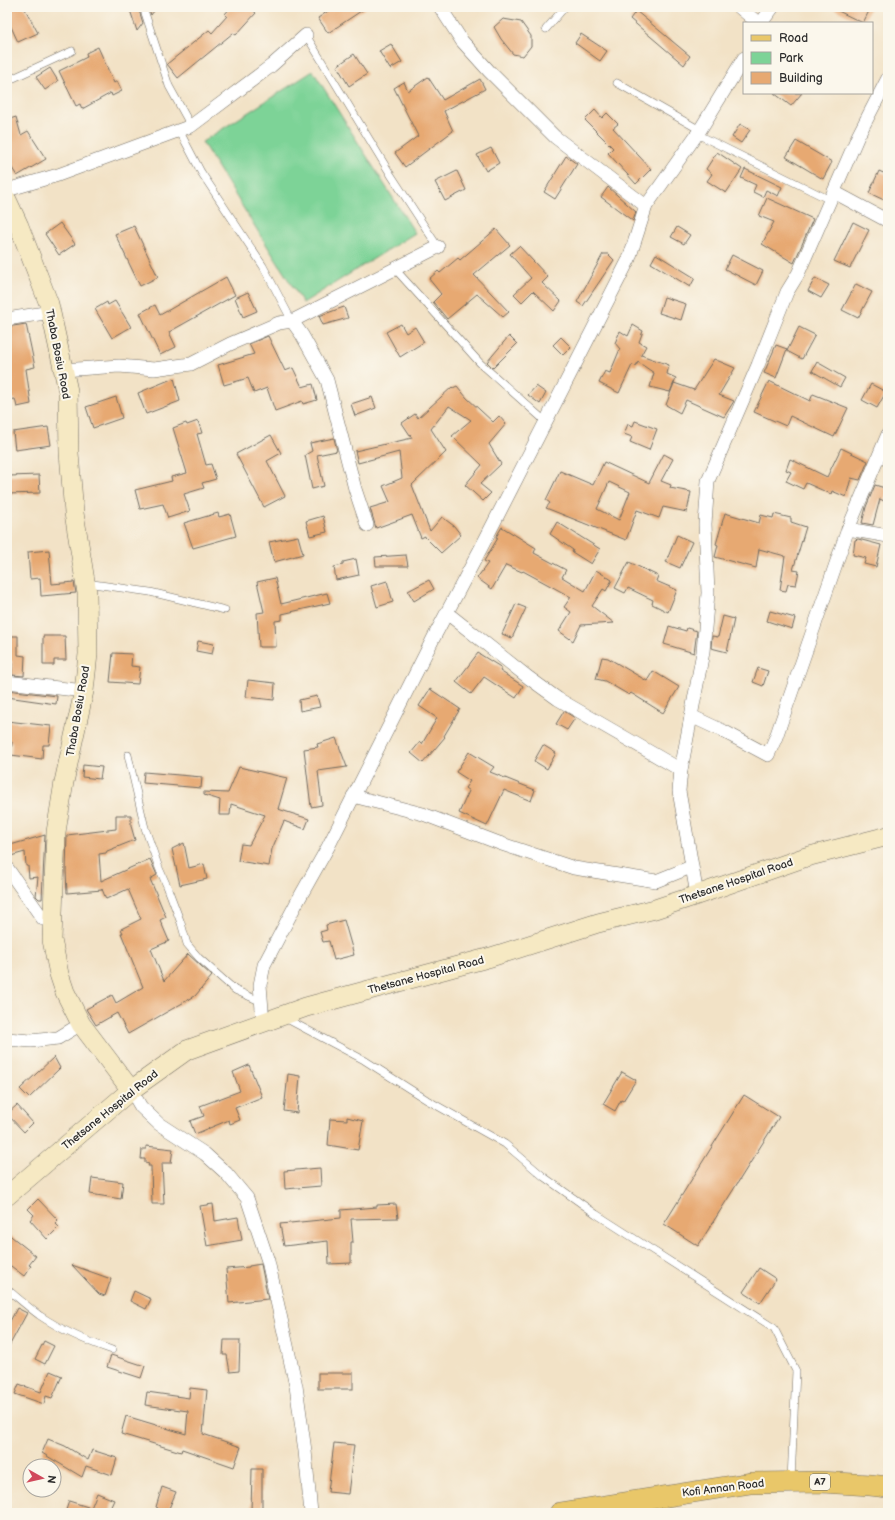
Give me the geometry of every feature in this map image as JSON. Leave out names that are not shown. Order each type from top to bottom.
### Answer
[{"type":"main road","name":"Thaba Bosiu Road","points":[[7,200],[22,233],[51,312],[68,391],[69,453],[74,513],[84,583],[87,593],[88,654],[84,691],[64,782],[56,832],[52,940],[59,974],[65,992],[81,1024],[131,1090]]},
{"type":"main road","name":"Thetsane Hospital Road","points":[[7,1196],[131,1090],[187,1050],[306,1007],[491,957],[598,923],[655,909],[806,857],[888,836]]},
{"type":"main road","name":"Kofi Annan Road","points":[[560,1513],[751,1483],[791,1482],[888,1487]]},
{"type":"street","points":[[440,7],[462,41],[489,71],[555,137],[646,206]]},
{"type":"street","points":[[739,7],[757,22]]},
{"type":"street","points":[[762,22],[773,7]]},
{"type":"street","points":[[7,190],[58,175],[185,128],[271,66],[306,35]]},
{"type":"street","points":[[263,1022],[260,985],[264,965],[328,847],[629,259],[646,206],[698,132],[743,60]]},
{"type":"street","points":[[697,895],[679,791],[681,770],[703,652],[708,593],[705,524],[708,481],[758,365],[787,292],[798,274],[858,136],[888,78]]},
{"type":"street","points":[[832,196],[888,221]]},
{"type":"street","points":[[63,370],[119,366],[154,369],[190,364],[230,344],[279,323],[292,320],[438,247]]},
{"type":"street","points":[[7,319],[51,312]]},
{"type":"street","points":[[292,320],[327,380],[355,489],[367,524]]},
{"type":"street","points":[[691,716],[768,755],[776,737],[848,529],[888,434]]},
{"type":"street","points":[[848,529],[888,536]]},
{"type":"street","points":[[447,613],[558,699],[681,770]]},
{"type":"street","points":[[7,682],[84,691]]},
{"type":"street","points":[[353,796],[423,814],[499,843],[574,868],[656,881],[691,867]]},
{"type":"street","points":[[7,868],[43,919],[52,918]]},
{"type":"street","points":[[7,1039],[31,1040],[58,1038],[81,1024]]},
{"type":"street","points":[[131,1090],[140,1107],[159,1124],[205,1154],[226,1172],[247,1198],[268,1261],[296,1386],[305,1451],[311,1513]]},
{"type":"lane","points":[[143,7],[169,86],[201,172],[263,266],[292,320]]},
{"type":"lane","points":[[546,29],[565,7]]},
{"type":"lane","points":[[306,35],[391,175],[438,247]]},
{"type":"lane","points":[[7,81],[72,51]]},
{"type":"lane","points":[[617,83],[698,132],[832,196]]},
{"type":"lane","points":[[395,269],[480,363],[546,421]]},
{"type":"lane","points":[[84,583],[150,592],[226,610]]},
{"type":"lane","points":[[128,755],[145,828],[159,868],[173,900],[187,944],[199,958],[235,990],[262,1002]]},
{"type":"lane","points":[[281,1016],[364,1060],[428,1100],[505,1144],[544,1177],[596,1214],[774,1328],[796,1371],[791,1482]]},
{"type":"lane","points":[[7,1289],[39,1315],[62,1329],[112,1350]]},
{"type":"green space","points":[[313,71],[415,233],[303,303],[202,142]]},
{"type":"building","points":[[7,7],[24,7],[38,33],[18,42],[7,18]]},
{"type":"building","points":[[129,7],[138,7],[143,23],[137,31]]},
{"type":"building","points":[[148,7],[157,7],[151,15]]},
{"type":"building","points":[[231,7],[249,7],[256,13],[236,35],[233,33],[178,78],[167,64],[209,30],[212,33],[227,16],[225,14]]},
{"type":"building","points":[[334,7],[367,7],[328,33],[318,18]]},
{"type":"building","points":[[830,7],[871,7],[864,22]]},
{"type":"building","points":[[636,11],[690,56],[684,65],[630,19]]},
{"type":"building","points":[[503,19],[521,22],[531,36],[531,46],[523,56],[513,54],[494,27]]},
{"type":"building","points":[[581,34],[607,51],[600,61],[575,43]]},
{"type":"building","points":[[391,44],[402,62],[390,69],[379,51]]},
{"type":"building","points":[[98,47],[114,83],[117,81],[122,91],[112,96],[111,93],[82,109],[80,104],[76,106],[59,71],[87,57],[86,53]]},
{"type":"building","points":[[354,54],[367,74],[349,86],[337,66]]},
{"type":"building","points":[[50,68],[58,81],[45,90],[36,77]]},
{"type":"building","points":[[428,77],[443,100],[480,79],[485,89],[444,111],[453,131],[405,167],[395,153],[418,136],[394,88],[404,82],[408,91]]},
{"type":"building","points":[[775,94],[801,94],[791,106]]},
{"type":"building","points":[[595,110],[602,118],[607,113],[618,124],[613,128],[651,169],[636,184],[608,153],[613,148],[585,120]]},
{"type":"building","points":[[16,117],[21,135],[28,131],[46,159],[17,176],[7,160],[7,120]]},
{"type":"building","points":[[740,124],[750,130],[741,143],[732,137]]},
{"type":"building","points":[[796,141],[832,162],[823,179],[786,157]]},
{"type":"building","points":[[491,148],[499,163],[486,171],[477,155]]},
{"type":"building","points":[[717,152],[742,169],[726,193],[707,181],[712,174],[706,169]]},
{"type":"building","points":[[566,156],[577,164],[555,199],[544,192]]},
{"type":"building","points":[[745,169],[782,187],[778,196],[766,190],[763,197],[753,192],[756,185],[741,178]]},
{"type":"building","points":[[457,171],[466,190],[445,201],[435,182]]},
{"type":"building","points":[[879,171],[888,175],[888,192],[884,200],[869,193]]},
{"type":"building","points":[[608,187],[636,212],[633,221],[601,197]]},
{"type":"building","points":[[767,198],[813,219],[794,263],[762,244],[774,222],[759,216]]},
{"type":"building","points":[[853,222],[869,230],[850,268],[834,261]]},
{"type":"building","points":[[60,223],[75,244],[59,255],[45,234]]},
{"type":"building","points":[[134,226],[158,277],[140,286],[115,234]]},
{"type":"building","points":[[677,227],[690,235],[684,244],[671,237]]},
{"type":"building","points":[[496,229],[510,245],[474,275],[509,312],[503,317],[477,294],[447,319],[433,302],[441,294],[429,279],[438,271],[440,273],[458,258],[460,260]]},
{"type":"building","points":[[519,246],[548,277],[542,283],[561,301],[554,311],[533,291],[522,302],[514,294],[531,278],[510,254]]},
{"type":"building","points":[[603,254],[608,254],[614,260],[583,306],[577,302]]},
{"type":"building","points":[[656,254],[695,278],[690,287],[651,263]]},
{"type":"building","points":[[732,255],[763,271],[756,285],[725,269]]},
{"type":"building","points":[[226,277],[235,295],[169,332],[176,347],[160,355],[140,313],[155,305],[160,315]]},
{"type":"building","points":[[815,278],[829,285],[821,298],[808,291]]},
{"type":"building","points":[[856,284],[872,292],[858,318],[842,310]]},
{"type":"building","points":[[248,292],[257,311],[243,317],[235,298]]},
{"type":"building","points":[[664,297],[686,304],[681,320],[659,313]]},
{"type":"building","points":[[115,301],[131,327],[112,338],[95,309],[107,302],[108,305]]},
{"type":"building","points":[[344,307],[348,318],[323,325],[319,316]]},
{"type":"building","points":[[26,324],[35,367],[26,369],[31,404],[17,407],[15,399],[7,400],[7,327]]},
{"type":"building","points":[[401,324],[406,333],[415,327],[424,342],[400,357],[386,332]]},
{"type":"building","points":[[633,325],[643,331],[639,342],[646,346],[641,355],[669,365],[667,374],[676,378],[670,392],[650,387],[654,373],[638,362],[636,366],[632,365],[619,393],[599,383],[605,371],[610,373],[620,349],[615,343],[620,331],[628,336]]},
{"type":"building","points":[[799,327],[815,335],[802,359],[787,351]]},
{"type":"building","points":[[268,336],[285,371],[293,368],[302,387],[313,384],[317,400],[303,404],[302,401],[275,411],[267,388],[254,393],[248,378],[224,385],[218,365],[254,354],[249,344]]},
{"type":"building","points":[[509,336],[517,344],[493,368],[487,362]]},
{"type":"building","points":[[561,337],[571,347],[563,355],[553,345]]},
{"type":"building","points":[[776,345],[787,349],[776,378],[764,373]]},
{"type":"building","points":[[714,359],[735,368],[719,395],[734,401],[724,417],[686,400],[680,413],[666,405],[674,383],[694,390]]},
{"type":"building","points":[[817,362],[845,378],[840,387],[812,371]]},
{"type":"building","points":[[174,378],[180,401],[146,414],[138,393]]},
{"type":"building","points":[[769,381],[810,401],[813,394],[848,408],[834,437],[790,416],[786,426],[754,412]]},
{"type":"building","points":[[871,384],[886,392],[877,408],[862,400]]},
{"type":"building","points":[[457,386],[467,398],[493,422],[499,416],[506,424],[489,444],[501,464],[480,484],[491,493],[483,501],[465,485],[482,465],[452,436],[471,420],[449,406],[431,429],[446,452],[412,485],[430,531],[442,517],[454,526],[461,535],[441,553],[425,536],[421,538],[412,515],[376,528],[370,508],[390,502],[383,486],[402,478],[399,452],[358,463],[355,451],[412,438],[402,423],[415,414],[418,418],[452,387]]},
{"type":"building","points":[[536,386],[546,393],[540,404],[528,395]]},
{"type":"building","points":[[116,397],[122,418],[93,428],[86,407]]},
{"type":"building","points":[[372,397],[376,408],[355,416],[351,404]]},
{"type":"building","points":[[198,421],[202,433],[197,434],[206,465],[211,464],[216,479],[202,483],[204,488],[184,494],[190,511],[168,518],[163,504],[140,509],[135,490],[172,481],[171,477],[187,473],[173,428],[186,423],[187,425]]},
{"type":"building","points":[[635,421],[657,429],[649,450],[630,442],[632,437],[624,434],[628,424],[633,426]]},
{"type":"building","points":[[48,427],[51,445],[15,450],[13,432]]},
{"type":"building","points":[[271,435],[281,453],[267,461],[285,496],[264,507],[236,454]]},
{"type":"building","points":[[334,438],[337,451],[317,455],[324,486],[312,489],[305,455],[312,451],[310,443]]},
{"type":"building","points":[[841,448],[868,461],[860,480],[851,478],[846,497],[832,491],[831,494],[806,483],[803,489],[786,481],[791,472],[786,470],[790,459],[827,477]]},
{"type":"building","points":[[664,454],[673,459],[661,481],[671,485],[670,488],[691,492],[687,512],[663,507],[659,518],[637,510],[626,540],[546,508],[550,503],[546,500],[560,471],[593,485],[604,462],[649,483]],"holes":[[[609,482],[630,492],[619,520],[597,509]]]},
{"type":"building","points":[[39,475],[40,493],[7,494],[7,484],[10,484],[9,476]]},
{"type":"building","points":[[875,485],[888,489],[884,501],[880,499],[873,525],[862,523],[866,507]]},
{"type":"building","points":[[218,513],[219,517],[230,514],[236,536],[193,548],[184,523]]},
{"type":"building","points":[[725,513],[759,523],[761,515],[773,518],[774,514],[791,518],[791,522],[806,527],[793,570],[799,571],[796,585],[788,584],[786,591],[780,590],[785,556],[759,549],[756,568],[715,557],[718,545],[716,544]]},
{"type":"building","points":[[323,516],[327,532],[310,536],[306,521]]},
{"type":"building","points":[[557,522],[600,549],[591,564],[572,552],[573,550],[550,534]]},
{"type":"building","points":[[502,527],[536,548],[534,553],[566,570],[562,577],[585,591],[596,570],[612,580],[606,591],[603,589],[592,606],[614,623],[581,625],[573,641],[559,631],[571,612],[564,607],[571,597],[523,571],[522,572],[506,565],[492,589],[477,578],[488,563],[484,561],[498,538],[496,537]]},
{"type":"building","points":[[677,535],[692,542],[680,568],[666,562]]},
{"type":"building","points":[[298,536],[303,554],[274,562],[269,542]]},
{"type":"building","points":[[858,539],[881,545],[876,567],[864,564],[866,558],[853,555],[855,540]]},
{"type":"building","points":[[49,550],[52,584],[74,582],[76,593],[41,596],[40,578],[30,579],[28,552]]},
{"type":"building","points":[[406,555],[408,566],[376,566],[375,557]]},
{"type":"building","points":[[356,559],[359,575],[336,580],[334,567],[343,565],[343,562]]},
{"type":"building","points":[[629,562],[658,576],[656,581],[677,590],[668,612],[652,604],[653,600],[628,588],[625,593],[615,588]]},
{"type":"building","points":[[275,578],[281,604],[327,593],[330,603],[282,614],[282,620],[275,621],[276,647],[259,647],[257,613],[264,612],[257,582]]},
{"type":"building","points":[[429,580],[434,589],[414,601],[408,591]]},
{"type":"building","points":[[387,581],[393,602],[377,607],[371,586]]},
{"type":"building","points":[[516,604],[526,608],[512,638],[502,634]]},
{"type":"building","points":[[770,611],[795,618],[792,629],[767,621]]},
{"type":"building","points":[[723,616],[734,619],[727,652],[711,648],[712,636],[718,637]]},
{"type":"building","points":[[669,626],[686,631],[687,628],[697,631],[694,653],[664,644]]},
{"type":"building","points":[[7,636],[18,636],[18,655],[25,656],[24,676],[12,675],[12,661],[7,661]]},
{"type":"building","points":[[43,636],[65,636],[66,660],[54,660],[54,665],[43,665]]},
{"type":"building","points":[[198,641],[214,644],[212,654],[196,651]]},
{"type":"building","points":[[113,653],[132,654],[131,666],[140,667],[138,684],[110,682]]},
{"type":"building","points":[[478,653],[502,668],[500,671],[523,686],[516,698],[484,677],[471,694],[456,682]]},
{"type":"building","points":[[602,657],[608,658],[647,681],[653,671],[679,687],[663,713],[631,693],[629,695],[605,681],[596,679]]},
{"type":"building","points":[[758,668],[768,671],[763,686],[753,682]]},
{"type":"building","points":[[248,680],[275,683],[274,700],[246,697]]},
{"type":"building","points":[[430,689],[460,709],[444,736],[445,737],[423,763],[411,753],[420,742],[422,744],[437,718],[419,706]]},
{"type":"building","points":[[7,690],[57,696],[56,704],[7,697]]},
{"type":"building","points":[[317,696],[320,707],[300,711],[299,700]]},
{"type":"building","points":[[564,711],[575,718],[567,730],[556,724]]},
{"type":"building","points":[[7,721],[51,726],[49,745],[43,745],[42,759],[11,755],[12,742],[7,741]]},
{"type":"building","points":[[336,738],[347,767],[318,771],[322,805],[311,807],[304,749],[318,747],[317,744]]},
{"type":"building","points":[[543,745],[556,753],[547,769],[534,761]]},
{"type":"building","points":[[469,752],[494,767],[490,772],[535,790],[531,801],[504,790],[487,826],[459,813],[469,791],[465,788],[470,781],[456,772]]},
{"type":"building","points":[[83,765],[102,767],[100,779],[82,777]]},
{"type":"building","points":[[239,767],[287,778],[278,809],[309,819],[305,829],[284,821],[272,849],[269,866],[238,861],[241,844],[249,845],[265,815],[231,804],[230,815],[219,815],[220,800],[204,795],[204,792],[228,793]]},
{"type":"building","points":[[144,772],[202,777],[201,788],[143,783]]},
{"type":"building","points":[[116,815],[131,815],[131,826],[135,840],[107,851],[106,853],[99,854],[101,881],[150,859],[157,875],[150,879],[166,917],[160,920],[169,941],[151,949],[164,981],[188,954],[212,976],[195,996],[128,1034],[117,1013],[96,1025],[86,1009],[112,995],[116,1003],[143,987],[121,933],[123,933],[121,929],[141,919],[128,889],[106,899],[102,889],[67,893],[67,835],[116,829]]},
{"type":"building","points":[[45,835],[42,899],[39,899],[36,896],[38,877],[29,878],[25,852],[7,857],[7,846]]},
{"type":"building","points":[[184,843],[189,868],[204,864],[207,879],[180,885],[172,849]]},
{"type":"building","points":[[344,920],[354,955],[334,960],[329,941],[323,942],[320,932],[327,930],[326,925]]},
{"type":"building","points":[[54,1057],[60,1068],[29,1098],[20,1089]]},
{"type":"building","points":[[249,1065],[262,1097],[235,1108],[240,1120],[230,1124],[229,1120],[195,1134],[190,1121],[204,1116],[200,1106],[240,1091],[233,1072]]},
{"type":"building","points":[[622,1072],[636,1080],[623,1101],[621,1100],[615,1111],[603,1104]]},
{"type":"building","points":[[288,1074],[300,1076],[297,1113],[284,1111]]},
{"type":"building","points":[[744,1095],[779,1117],[698,1246],[664,1224]]},
{"type":"building","points":[[17,1105],[33,1123],[24,1132],[7,1114]]},
{"type":"building","points":[[347,1117],[363,1121],[358,1150],[328,1145],[330,1119],[347,1120]]},
{"type":"building","points":[[146,1146],[173,1149],[171,1163],[162,1163],[164,1204],[152,1204],[151,1166],[148,1166],[149,1164],[145,1163],[145,1159],[141,1159],[142,1149],[146,1149]]},
{"type":"building","points":[[320,1168],[321,1186],[285,1189],[284,1171]]},
{"type":"building","points":[[92,1178],[123,1182],[121,1199],[90,1194]]},
{"type":"building","points":[[38,1199],[58,1220],[55,1223],[59,1227],[47,1239],[30,1220],[34,1215],[28,1209]]},
{"type":"building","points":[[213,1204],[215,1221],[238,1217],[242,1240],[207,1246],[200,1206]]},
{"type":"building","points":[[396,1204],[398,1218],[351,1219],[353,1242],[351,1242],[351,1263],[329,1264],[328,1241],[284,1246],[280,1224],[341,1218],[341,1210]]},
{"type":"building","points":[[7,1233],[36,1256],[29,1265],[31,1266],[24,1276],[7,1263]]},
{"type":"building","points":[[261,1264],[268,1299],[229,1303],[226,1269],[249,1267]]},
{"type":"building","points":[[72,1265],[111,1279],[105,1296],[99,1294]]},
{"type":"building","points":[[759,1268],[776,1279],[760,1303],[743,1292]]},
{"type":"building","points":[[134,1291],[151,1299],[146,1309],[130,1301]]},
{"type":"building","points":[[17,1308],[27,1313],[7,1350],[7,1327]]},
{"type":"building","points":[[224,1340],[240,1340],[239,1371],[230,1372],[227,1355],[223,1355]]},
{"type":"building","points":[[44,1341],[54,1346],[45,1364],[35,1359]]},
{"type":"building","points":[[111,1355],[145,1366],[141,1378],[107,1367]]},
{"type":"building","points":[[50,1371],[62,1376],[52,1398],[46,1396],[44,1404],[15,1394],[19,1384],[41,1392]]},
{"type":"building","points":[[318,1373],[353,1373],[353,1389],[318,1389]]},
{"type":"building","points":[[190,1388],[207,1390],[203,1434],[241,1447],[234,1467],[182,1449],[181,1452],[121,1434],[126,1416],[186,1434],[188,1411],[145,1405],[147,1392],[189,1398]]},
{"type":"building","points":[[48,1439],[65,1446],[88,1460],[92,1450],[117,1458],[112,1475],[86,1466],[82,1477],[62,1465],[62,1458],[50,1458],[42,1453]]},
{"type":"building","points":[[334,1443],[354,1445],[348,1494],[328,1492]]},
{"type":"building","points":[[252,1469],[262,1469],[262,1513],[251,1513]]},
{"type":"building","points":[[162,1487],[176,1492],[167,1513],[157,1513],[158,1508],[156,1507]]},
{"type":"building","points":[[97,1493],[114,1500],[108,1513],[65,1513],[69,1501],[91,1508]]}]
